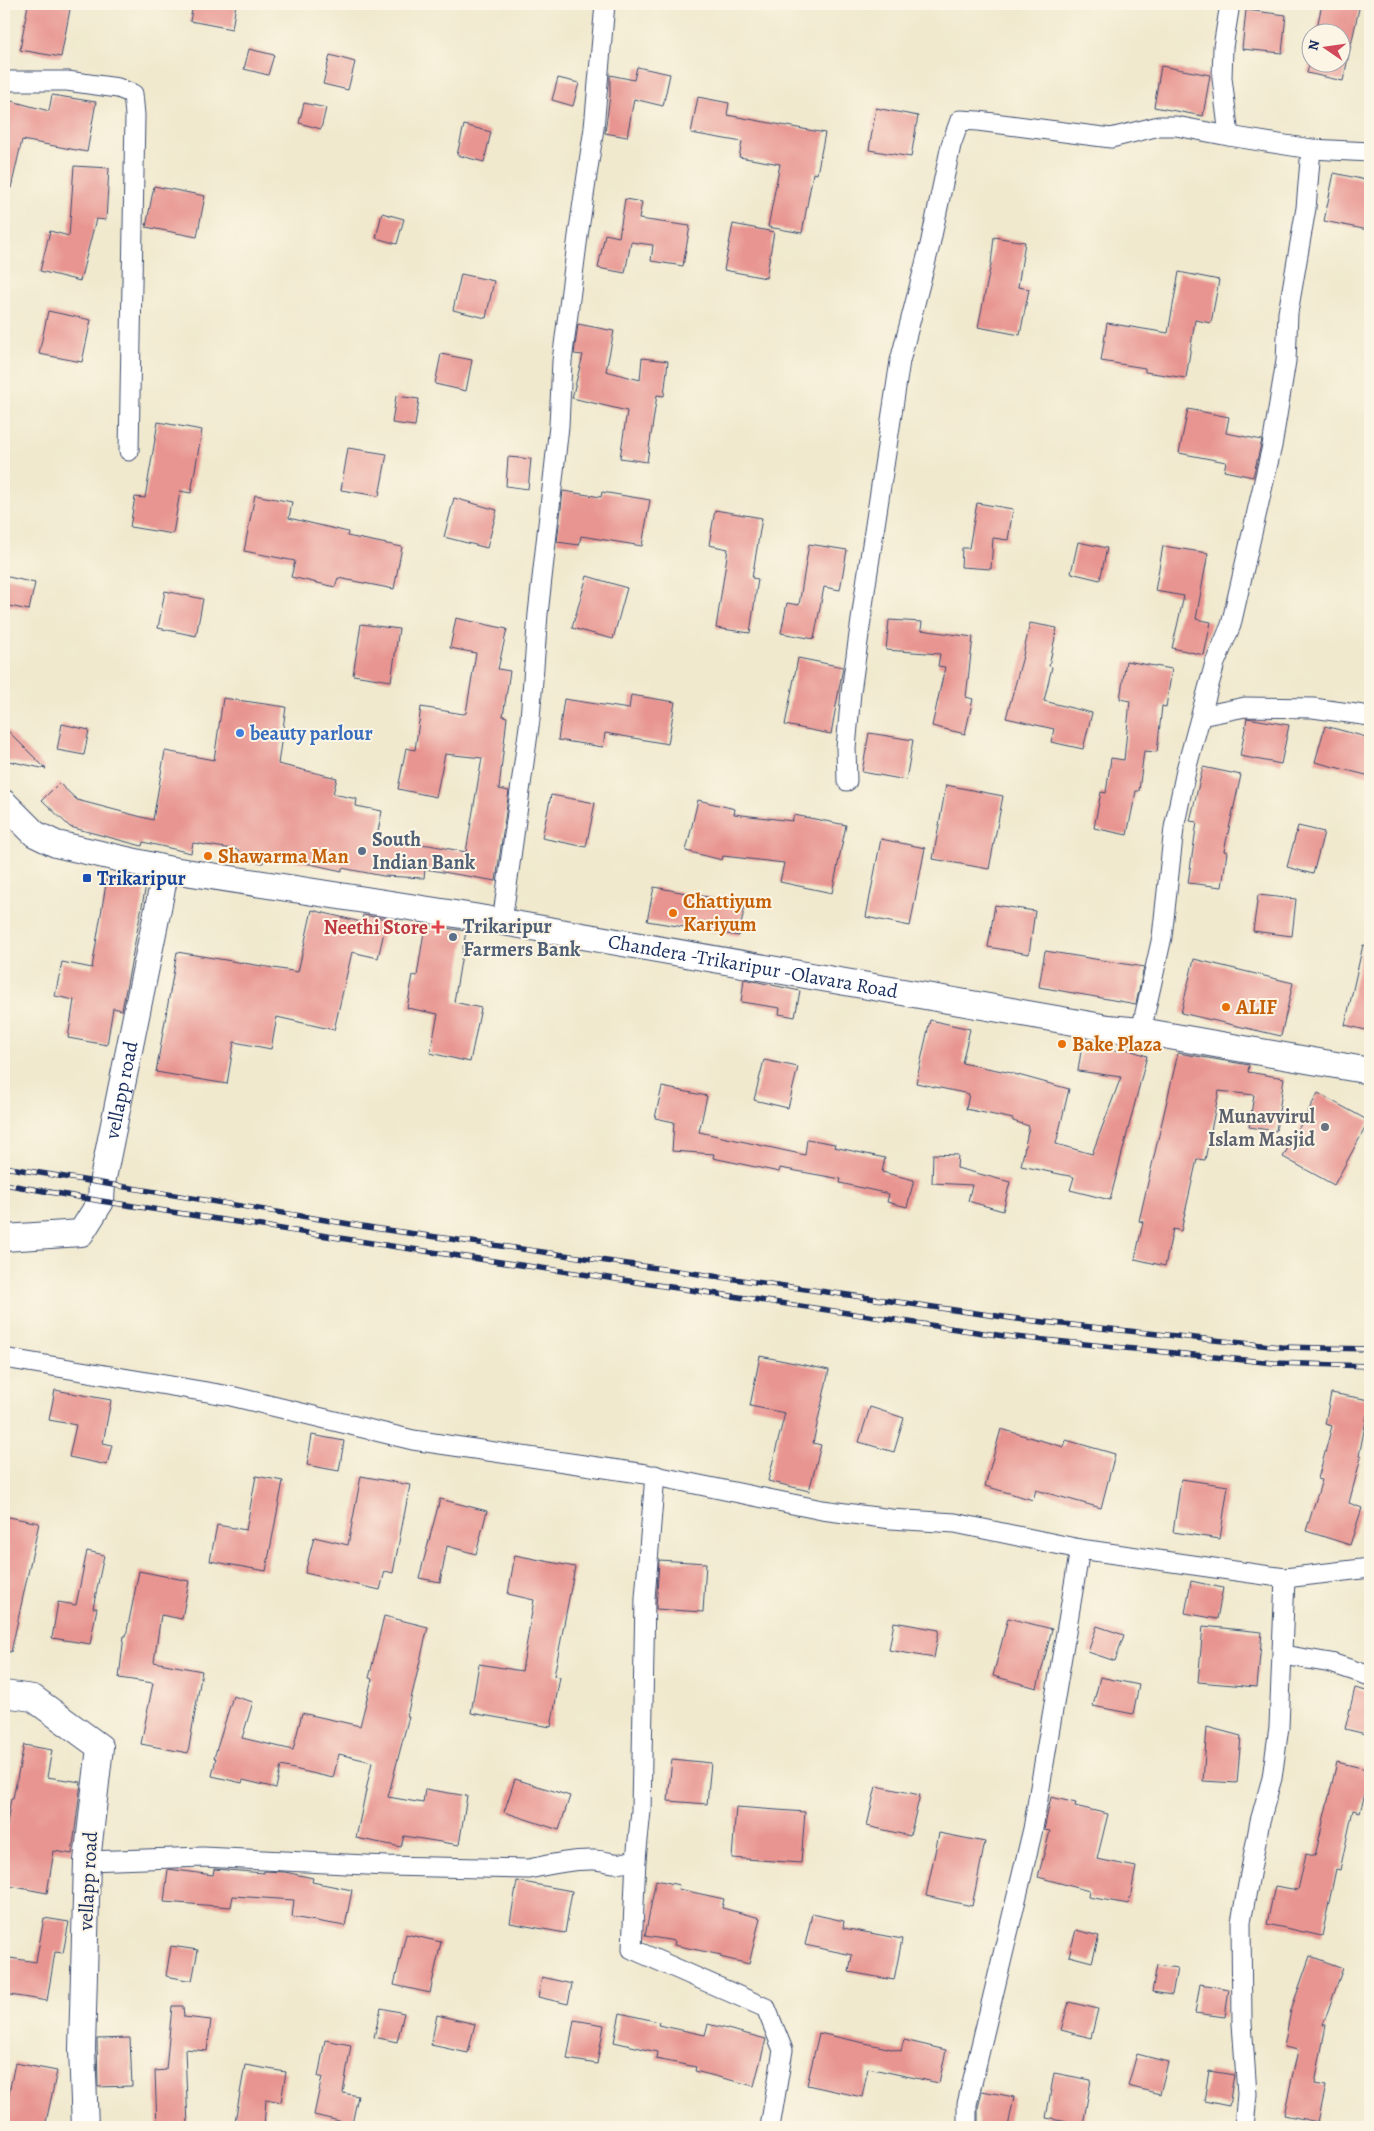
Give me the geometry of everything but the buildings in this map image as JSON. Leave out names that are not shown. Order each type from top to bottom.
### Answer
[{"type":"main road","name":"Chandera -Trikaripur -Olavara Road","points":[[4,803],[35,834],[56,844],[166,869],[502,922],[1098,1026],[1141,1030],[1370,1071]]},
{"type":"main road","name":"vellapp road","points":[[4,1238],[81,1233],[101,1201],[102,1183],[166,869]]},
{"type":"main road","name":"vellapp road","points":[[4,1694],[33,1698],[100,1747],[86,1861],[82,2049],[85,2127]]},
{"type":"street","points":[[502,922],[530,719],[538,614],[559,426],[562,361],[594,128],[605,4]]},
{"type":"street","points":[[1228,136],[1222,78],[1223,47],[1230,4]]},
{"type":"street","points":[[4,81],[67,81],[118,88],[133,94],[135,115],[129,451]]},
{"type":"street","points":[[846,781],[846,748],[854,673],[900,361],[930,245],[951,145],[960,120],[1111,138],[1158,126],[1176,126],[1311,149],[1370,152]]},
{"type":"street","points":[[1141,1030],[1162,936],[1174,828],[1187,766],[1215,663],[1231,625],[1272,446],[1286,361],[1288,313],[1306,208],[1311,149]]},
{"type":"street","points":[[1202,716],[1245,707],[1313,708],[1370,716]]},
{"type":"street","points":[[4,1358],[231,1396],[413,1440],[655,1476],[822,1510],[891,1519],[955,1523],[1080,1549],[1285,1578],[1370,1568]]},
{"type":"street","points":[[655,1476],[645,1598],[641,1811],[636,1859],[632,1949],[766,2008],[783,2050],[770,2127]]},
{"type":"street","points":[[967,2127],[967,2104],[1033,1829],[1080,1549]]},
{"type":"street","points":[[1244,2127],[1248,2094],[1242,2024],[1241,1922],[1257,1840],[1272,1778],[1279,1727],[1285,1578]]},
{"type":"street","points":[[1283,1655],[1331,1663],[1370,1676]]},
{"type":"street","points":[[86,1861],[203,1858],[529,1870],[550,1864],[594,1860],[621,1865],[636,1859]]},
{"type":"railway","points":[[4,1167],[380,1229],[1025,1320],[1281,1347],[1370,1349]]},
{"type":"railway","points":[[4,1184],[391,1246],[1004,1336],[1274,1363],[1370,1366]]},
{"type":"place","name":"beauty parlour","points":[[240,733]]},
{"type":"place","name":"South Indian Bank","points":[[362,851]]},
{"type":"place","name":"Shawarma Man","points":[[208,856]]},
{"type":"place","name":"Trikaripur","points":[[87,878]]},
{"type":"place","name":"Chattiyum Kariyum","points":[[673,913]]},
{"type":"place","name":"Neethi Store","points":[[438,927]]},
{"type":"place","name":"Trikaripur Farmers Bank","points":[[453,937]]},
{"type":"place","name":"ALIF","points":[[1226,1007]]},
{"type":"place","name":"Bake Plaza","points":[[1062,1044]]},
{"type":"place","name":"Munavvirul Islam Masjid","points":[[1325,1127]]}]
